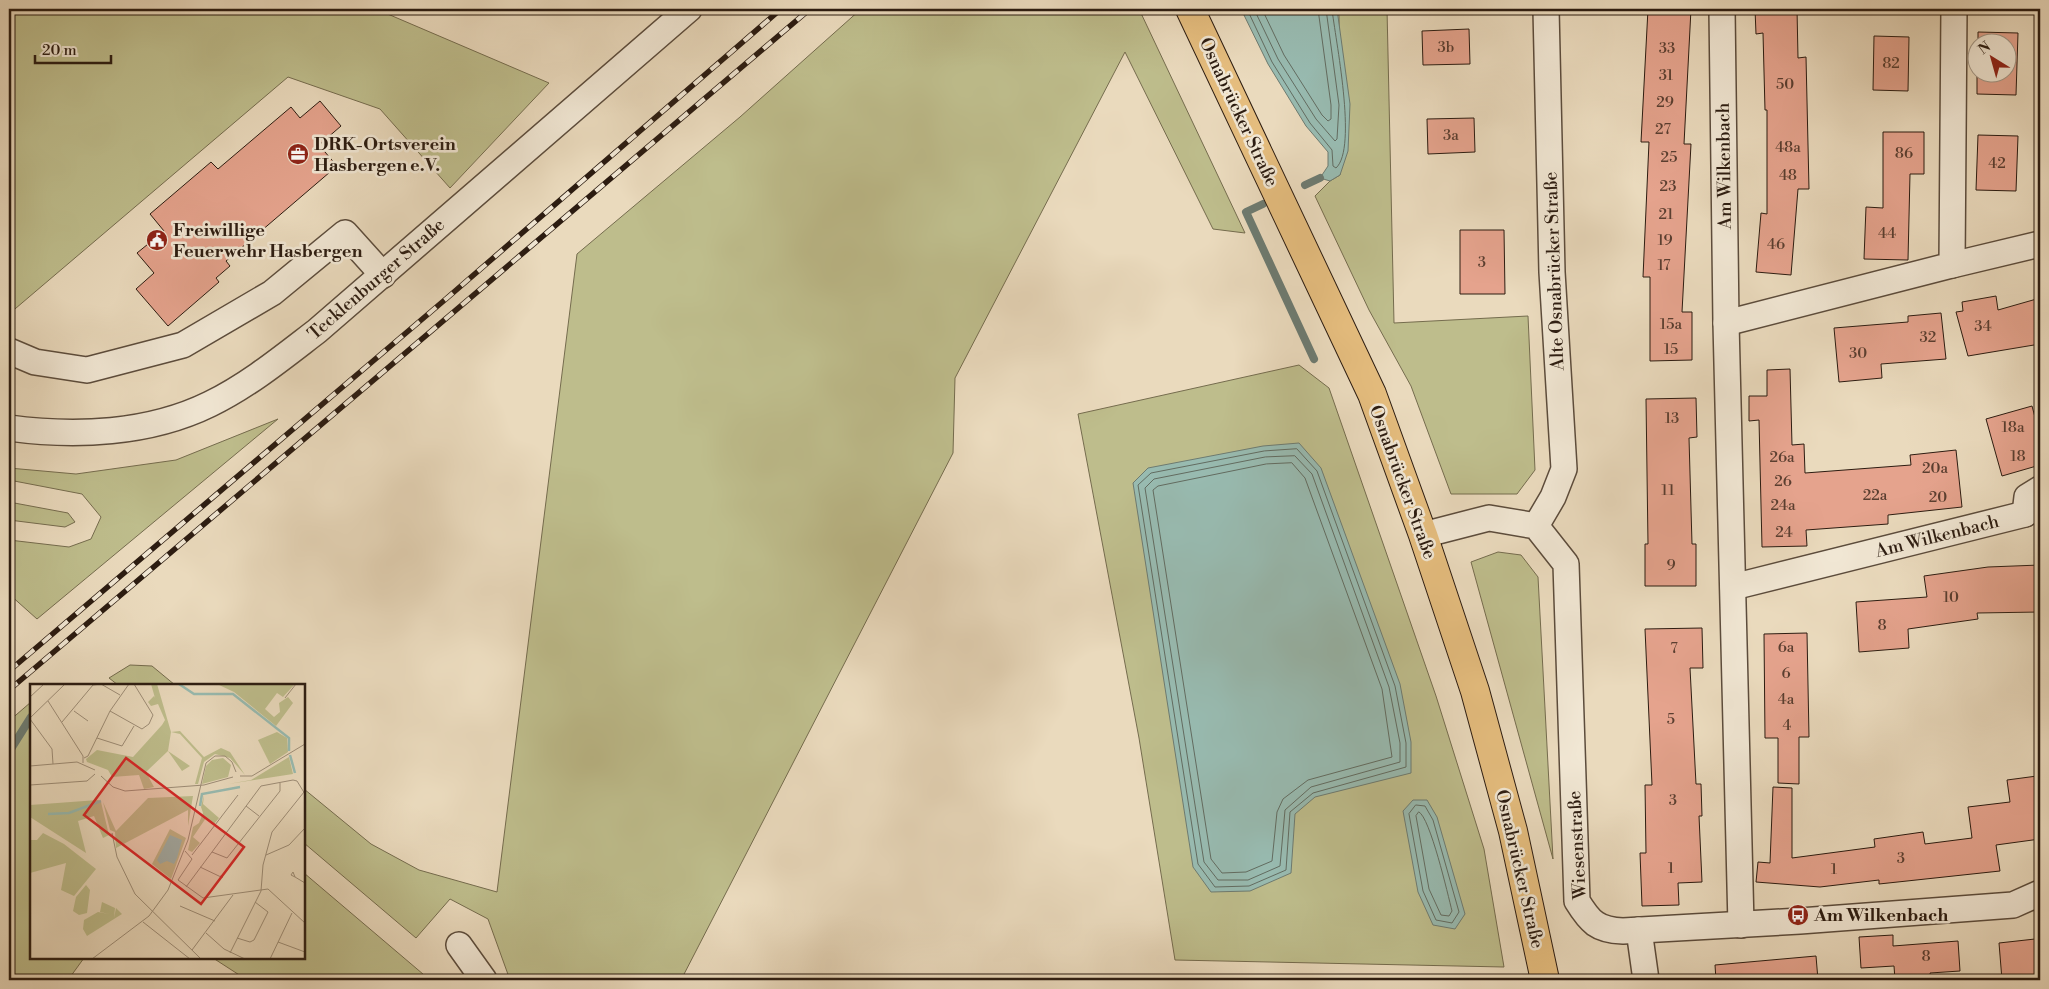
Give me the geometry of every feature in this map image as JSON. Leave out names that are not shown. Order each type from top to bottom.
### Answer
[{"type":"main road","name":"Osnabrücker Straße","points":[[1190,9],[1372,394],[1423,535],[1480,710],[1513,831],[1544,980]]},
{"type":"street","name":"Tecklenburger Straße","points":[[9,428],[92,433],[152,424],[210,404],[262,373],[317,331],[383,275],[689,9]]},
{"type":"street","name":"Alte Osnabrücker Straße","points":[[1536,526],[1553,497],[1564,469],[1552,272],[1546,9]]},
{"type":"street","name":"Am Wilkenbach","points":[[1722,9],[1726,323],[1741,925]]},
{"type":"street","points":[[1952,265],[1954,9]]},
{"type":"street","points":[[9,350],[35,362],[87,370],[183,345],[272,293],[345,232],[383,275]]},
{"type":"street","points":[[1726,323],[2040,244]]},
{"type":"street","name":"Am Wilkenbach","points":[[1733,587],[2033,520],[2027,496],[2040,489]]},
{"type":"street","points":[[1423,535],[1489,518],[1536,526]]},
{"type":"street","name":"Wiesenstraße","points":[[1536,526],[1566,564],[1576,900],[1588,920],[1608,930],[1741,925],[2013,905],[2040,892]]},
{"type":"street","points":[[1639,930],[1646,980]]},
{"type":"street","points":[[459,945],[484,980]]},
{"type":"shaded area","points":[[9,9],[376,9],[549,83],[450,188],[380,109],[288,77],[9,314]]},
{"type":"shaded area","points":[[861,9],[1139,9],[1245,233],[1213,229],[1125,52],[955,378],[953,453],[681,980],[510,980],[488,919],[450,899],[416,938],[305,844],[305,790],[371,844],[419,870],[497,892],[577,254],[740,117]]},
{"type":"shaded area","points":[[1337,9],[1387,9],[1394,323],[1528,316],[1535,470],[1517,494],[1451,494],[1411,386],[1369,310],[1315,196],[1330,181],[1340,175],[1339,16]]},
{"type":"shaded area","points":[[1299,365],[1329,388],[1436,696],[1484,849],[1504,967],[1175,960],[1139,738],[1078,414]]},
{"type":"shaded area","points":[[278,419],[37,619],[9,594],[9,540],[69,547],[91,539],[101,517],[82,494],[9,480],[9,468],[76,474],[176,460]]},
{"type":"shaded area","points":[[9,502],[68,513],[75,522],[65,527],[9,520]]},
{"type":"shaded area","points":[[1498,552],[1521,555],[1538,577],[1553,859],[1471,562]]},
{"type":"shaded area","points":[[130,665],[152,666],[174,684],[117,684],[109,678]]},
{"type":"shaded area","points":[[30,703],[30,959],[83,959],[68,980],[9,980],[9,721]]},
{"type":"shaded area","points":[[305,874],[430,980],[247,980],[215,959],[305,959]]},
{"type":"water","points":[[1241,9],[1337,9],[1350,104],[1348,151],[1340,175],[1330,181],[1320,178],[1328,166],[1328,152],[1306,126],[1268,64]]},
{"type":"water","points":[[1299,443],[1321,468],[1400,684],[1411,742],[1411,773],[1315,797],[1295,814],[1291,873],[1250,891],[1211,892],[1193,867],[1133,483],[1148,468],[1263,446]]},
{"type":"water","points":[[1413,800],[1427,800],[1437,817],[1465,914],[1455,929],[1433,925],[1418,892],[1403,811]]},
{"type":"building","points":[[1648,9],[1691,9],[1684,144],[1691,144],[1682,312],[1692,312],[1692,360],[1650,361],[1650,277],[1643,277],[1649,142],[1641,142]]},
{"type":"building","points":[[1755,9],[1797,9],[1798,58],[1806,57],[1809,189],[1798,189],[1791,275],[1756,272],[1761,213],[1767,214],[1767,110],[1765,110],[1763,33],[1756,34]]},
{"type":"building","points":[[1469,29],[1470,64],[1423,65],[1422,31]]},
{"type":"building","points":[[2016,33],[2018,33],[2016,95],[1977,94],[1977,82],[2016,82]]},
{"type":"building","points":[[1874,36],[1909,37],[1908,91],[1873,90]]},
{"type":"building","points":[[320,101],[341,126],[319,145],[337,166],[226,261],[230,266],[216,278],[219,282],[168,326],[136,289],[154,273],[137,253],[164,231],[150,214],[211,162],[218,169],[291,107],[300,118]]},
{"type":"building","points":[[1474,118],[1475,152],[1428,154],[1427,119]]},
{"type":"building","points":[[1883,132],[1924,132],[1924,174],[1910,174],[1908,260],[1864,259],[1866,207],[1883,208]]},
{"type":"building","points":[[1978,135],[2018,136],[2016,191],[1976,190]]},
{"type":"building","points":[[1460,230],[1504,230],[1505,294],[1460,294]]},
{"type":"building","points":[[1996,296],[1998,310],[2040,298],[2040,344],[1968,356],[1956,312],[1963,311],[1962,302]]},
{"type":"building","points":[[1941,313],[1946,359],[1881,364],[1882,378],[1839,382],[1834,328],[1908,322],[1908,316]]},
{"type":"building","points":[[1790,369],[1792,445],[1804,444],[1805,473],[1911,465],[1910,455],[1956,450],[1962,507],[1888,515],[1888,524],[1806,530],[1807,546],[1762,547],[1759,420],[1749,421],[1749,396],[1767,396],[1767,370]]},
{"type":"building","points":[[1696,398],[1697,437],[1689,438],[1692,544],[1696,544],[1696,586],[1645,586],[1645,544],[1648,544],[1646,399]]},
{"type":"building","points":[[2032,406],[2040,436],[2040,465],[2002,476],[1986,419]]},
{"type":"building","points":[[2040,565],[2040,612],[1977,613],[1978,619],[1908,629],[1909,648],[1859,652],[1856,602],[1927,597],[1924,576],[1988,567]]},
{"type":"building","points":[[1702,628],[1703,668],[1690,668],[1696,784],[1701,784],[1702,816],[1699,816],[1702,882],[1678,883],[1679,905],[1642,906],[1640,853],[1646,853],[1645,785],[1652,785],[1645,629]]},
{"type":"building","points":[[1807,633],[1809,737],[1799,737],[1799,784],[1778,783],[1778,738],[1765,738],[1764,634]]},
{"type":"building","points":[[2037,776],[2040,800],[2040,839],[1996,845],[2000,871],[1879,884],[1879,880],[1820,887],[1756,882],[1758,862],[1770,863],[1773,787],[1792,788],[1792,858],[1875,847],[1874,839],[1923,832],[1925,844],[1972,838],[1968,807],[2010,802],[2007,780]]},
{"type":"building","points":[[1893,935],[1893,946],[1958,941],[1960,971],[1930,973],[1931,980],[1895,980],[1894,966],[1861,968],[1859,937]]},
{"type":"building","points":[[2035,939],[2038,980],[2002,980],[1999,943]]},
{"type":"building","points":[[1816,956],[1818,980],[1716,980],[1715,965]]},
{"type":"waterway","points":[[1305,185],[1320,178]]},
{"type":"waterway","points":[[1263,204],[1246,212],[1314,359]]},
{"type":"waterway","points":[[9,752],[30,719]]},
{"type":"railway","points":[[9,671],[447,298],[781,9]]},
{"type":"railway","points":[[9,690],[810,9]]},
{"type":"place","name":"DRK-Ortsverein Hasbergen e.V.","points":[[298,154]]},
{"type":"place","name":"Freiwillige Feuerwehr Hasbergen","points":[[157,240]]},
{"type":"place","name":"Am Wilkenbach","points":[[1798,915]]}]
